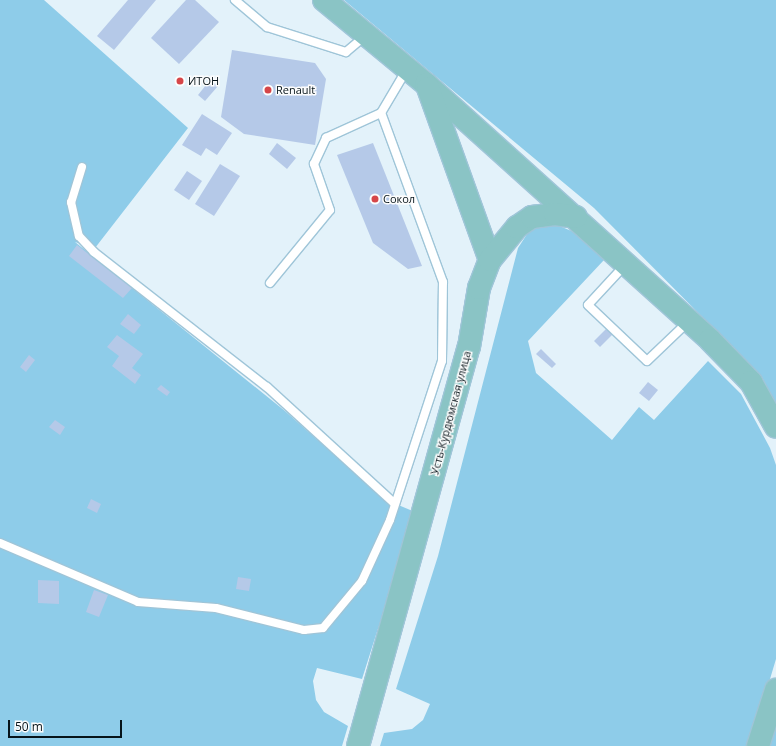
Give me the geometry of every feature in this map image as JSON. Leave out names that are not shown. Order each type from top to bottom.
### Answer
[{"type":"main road","points":[[324,0],[368,34],[408,68],[576,217],[625,265],[688,321],[751,382],[776,427]]},
{"type":"main road","points":[[426,84],[490,260]]},
{"type":"main road","name":"Усть-Курдюмская улица","points":[[358,746],[374,682],[469,346],[480,288],[490,260],[517,227],[532,217],[555,214],[576,217]]},
{"type":"main road","points":[[758,746],[776,690]]},
{"type":"lane","points":[[235,0],[267,27],[346,52],[368,34]]},
{"type":"lane","points":[[270,283],[330,210],[314,164],[326,138],[381,113],[408,68]]},
{"type":"lane","points":[[0,543],[138,602],[216,608],[304,630],[324,628],[362,581],[394,503],[442,361],[443,282],[381,113]]},
{"type":"lane","points":[[82,167],[70,202],[79,236],[94,252],[267,387],[394,503]]},
{"type":"lane","points":[[625,265],[588,304],[648,361],[688,321]]},
{"type":"shaded area","points":[[0,0],[44,0],[188,128],[95,248],[75,242],[285,411],[384,499],[415,512],[362,679],[317,668],[313,681],[316,700],[324,712],[348,726],[342,746],[0,746]]},
{"type":"shaded area","points":[[344,0],[776,0],[776,405],[762,377],[594,208]]},
{"type":"shaded area","points":[[550,222],[581,235],[604,260],[528,341],[536,373],[612,440],[639,407],[654,420],[708,361],[741,394],[770,448],[776,465],[776,659],[750,746],[380,746],[384,733],[412,729],[423,720],[430,704],[396,689],[438,556],[518,248],[531,228]]},
{"type":"shaded area","points":[[776,720],[776,746],[768,746]]},
{"type":"building","points":[[128,0],[156,0],[114,50],[97,36]]},
{"type":"building","points":[[186,0],[195,0],[219,22],[179,64],[151,38]]},
{"type":"building","points":[[232,50],[315,63],[326,79],[315,145],[244,134],[221,117]]},
{"type":"building","points":[[210,80],[218,86],[205,101],[198,95]]},
{"type":"building","points":[[202,114],[232,133],[217,155],[206,148],[201,156],[182,145]]},
{"type":"building","points":[[277,143],[296,158],[287,169],[269,154]]},
{"type":"building","name":"Сокол","points":[[373,143],[422,266],[408,269],[373,243],[337,155]]},
{"type":"building","points":[[220,164],[240,176],[214,216],[195,204]]},
{"type":"building","points":[[187,171],[202,181],[189,200],[174,190]]},
{"type":"building","points":[[77,245],[132,288],[123,298],[69,256]]},
{"type":"building","points":[[128,314],[141,325],[134,334],[120,324]]},
{"type":"building","points":[[607,328],[613,334],[600,347],[594,341]]},
{"type":"building","points":[[117,335],[143,354],[132,368],[141,375],[135,384],[112,366],[119,356],[107,347]]},
{"type":"building","points":[[541,349],[556,364],[552,368],[536,354]]},
{"type":"building","points":[[29,355],[35,360],[26,372],[20,367]]},
{"type":"building","points":[[648,382],[658,390],[649,401],[639,393]]},
{"type":"building","points":[[161,385],[170,392],[167,396],[157,389]]},
{"type":"building","points":[[55,420],[65,427],[60,435],[49,427]]},
{"type":"building","points":[[91,499],[101,504],[97,513],[87,508]]},
{"type":"building","points":[[238,577],[251,579],[249,591],[236,589]]},
{"type":"building","points":[[38,580],[59,581],[59,604],[38,603]]},
{"type":"building","points":[[94,590],[108,595],[99,617],[86,612]]},
{"type":"place","name":"ИТОН","points":[[180,81]]},
{"type":"place","name":"Renault","points":[[268,90]]},
{"type":"place","name":"Сокол","points":[[375,199]]}]
